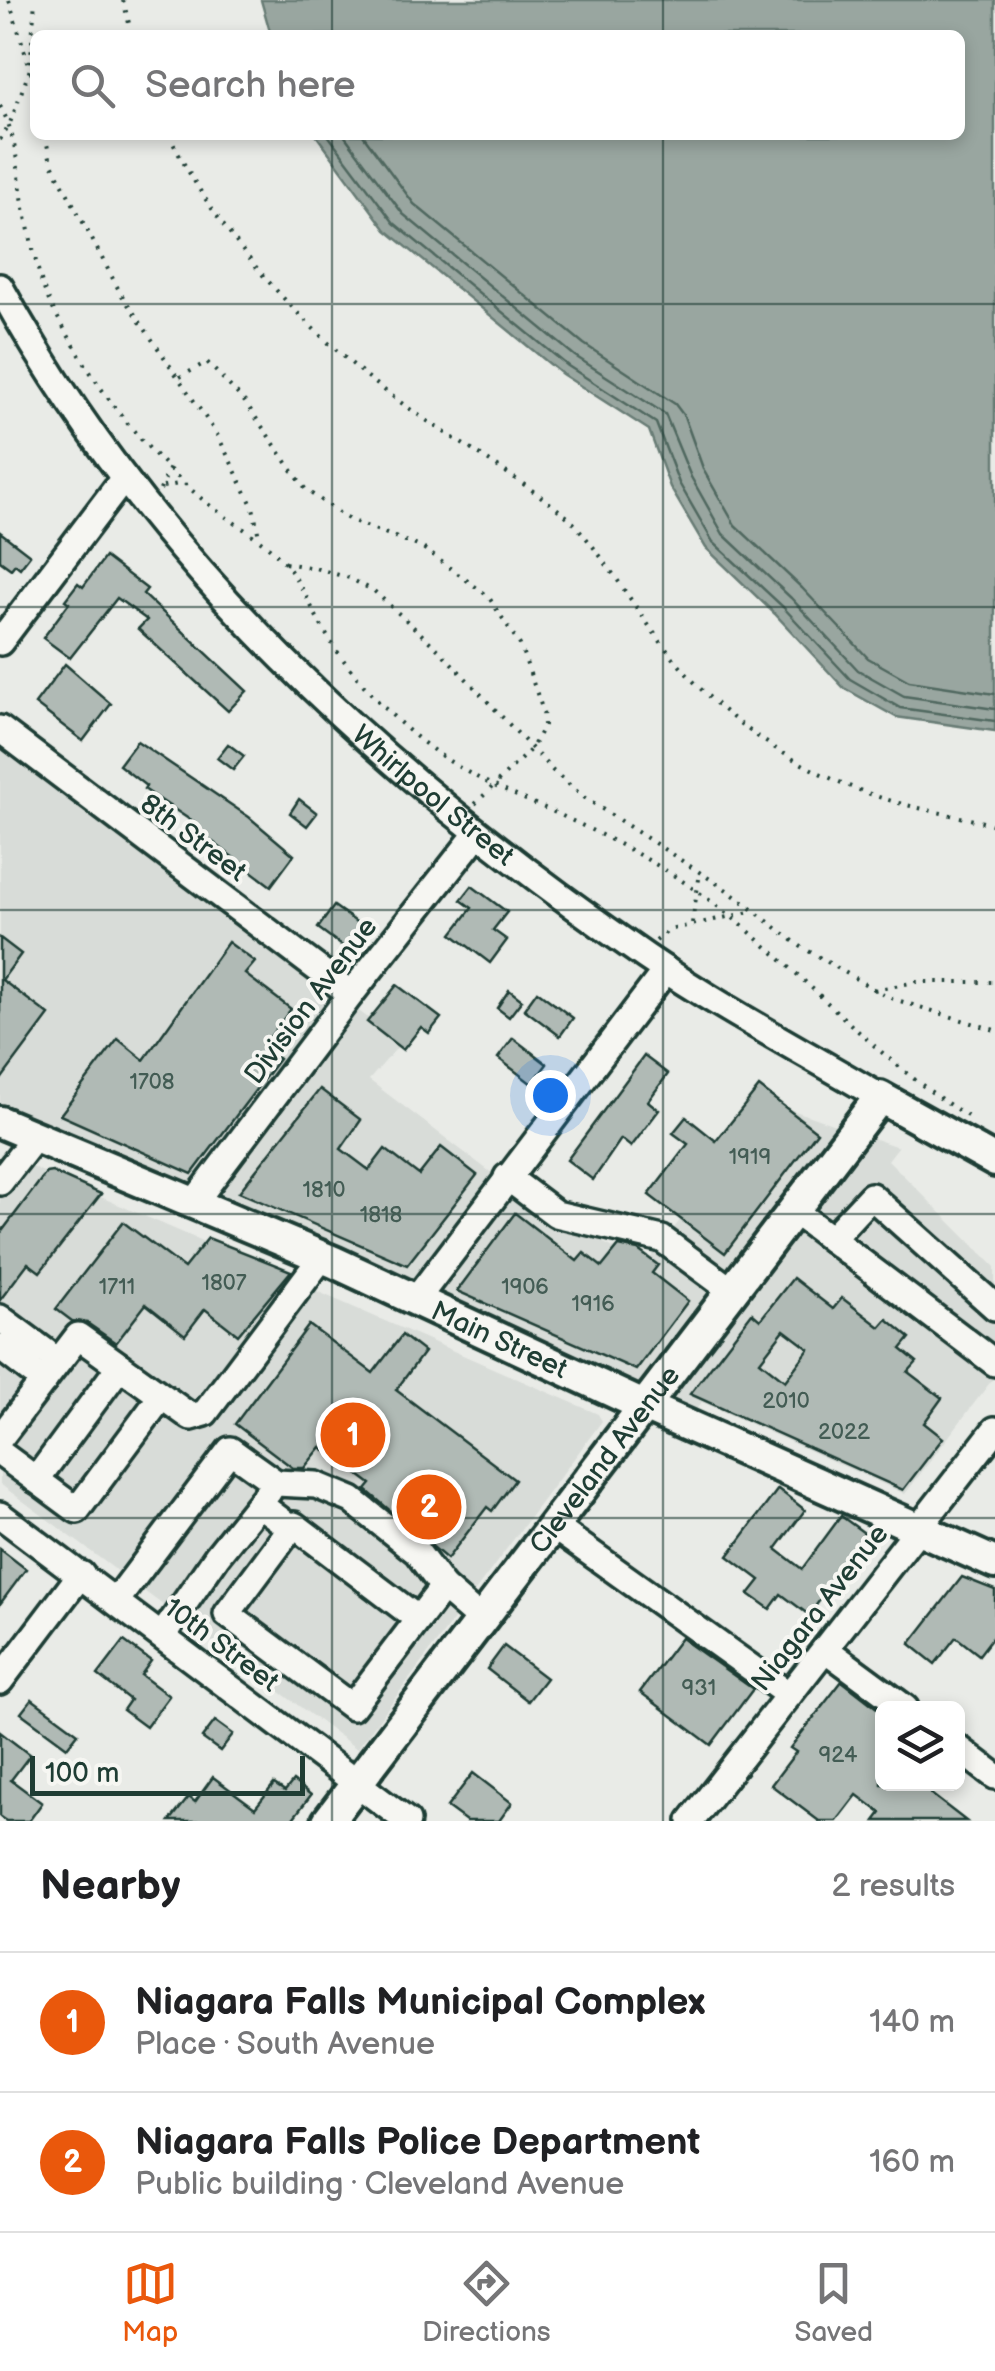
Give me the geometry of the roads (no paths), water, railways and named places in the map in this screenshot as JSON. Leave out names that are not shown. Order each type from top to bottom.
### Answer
[{"type":"main road","name":"Whirlpool Street","points":[[880,1097],[995,1161]]},
{"type":"main road","name":"Cleveland Avenue","points":[[328,1821],[880,1097]]},
{"type":"main road","name":"Main Street","points":[[0,1122],[322,1257],[995,1563]]},
{"type":"street","name":"Whirlpool Street","points":[[0,287],[68,400],[124,478],[205,578],[280,658],[372,746],[666,970],[880,1097]]},
{"type":"street","points":[[0,642],[124,478]]},
{"type":"street","name":"8th Street","points":[[0,729],[351,994]]},
{"type":"street","name":"Division Avenue","points":[[193,1204],[351,994],[473,822]]},
{"type":"street","points":[[414,1301],[666,970]]},
{"type":"street","points":[[0,1182],[35,1136]]},
{"type":"street","points":[[507,1177],[556,1214],[662,1240],[732,1292]]},
{"type":"street","points":[[831,1240],[870,1196],[995,1307]]},
{"type":"street","points":[[794,1211],[994,1360]]},
{"type":"street","points":[[0,1438],[78,1336],[191,1417],[204,1413],[322,1257]]},
{"type":"street","points":[[0,1318],[46,1352]]},
{"type":"street","points":[[0,1347],[44,1381]]},
{"type":"street","points":[[36,1480],[120,1366]]},
{"type":"street","points":[[0,1453],[78,1510],[160,1397]]},
{"type":"street","name":"Niagara Avenue","points":[[692,1821],[995,1430]]},
{"type":"street","points":[[116,1601],[230,1450],[276,1483],[316,1485],[352,1500],[417,1552],[443,1587],[481,1620]]},
{"type":"street","points":[[162,1636],[217,1556],[276,1483]]},
{"type":"street","points":[[259,1504],[291,1528]]},
{"type":"street","name":"10th Street","points":[[0,1515],[407,1821]]},
{"type":"street","points":[[418,1620],[294,1525],[226,1614],[352,1707],[418,1620],[443,1587]]},
{"type":"street","points":[[553,1526],[789,1695]]},
{"type":"street","points":[[0,1681],[81,1574]]},
{"type":"street","points":[[825,1649],[896,1701]]},
{"type":"street","points":[[965,1753],[995,1776]]},
{"type":"water","points":[[261,0],[995,0],[995,731],[896,717],[844,688],[706,548],[670,487],[649,430],[562,374],[386,230],[320,140],[965,140],[965,30],[270,30]]},
{"type":"place","name":"Niagara Falls Municipal Complex","points":[[353,1435]]},
{"type":"place","name":"Niagara Falls Police Department","points":[[429,1507]]}]
